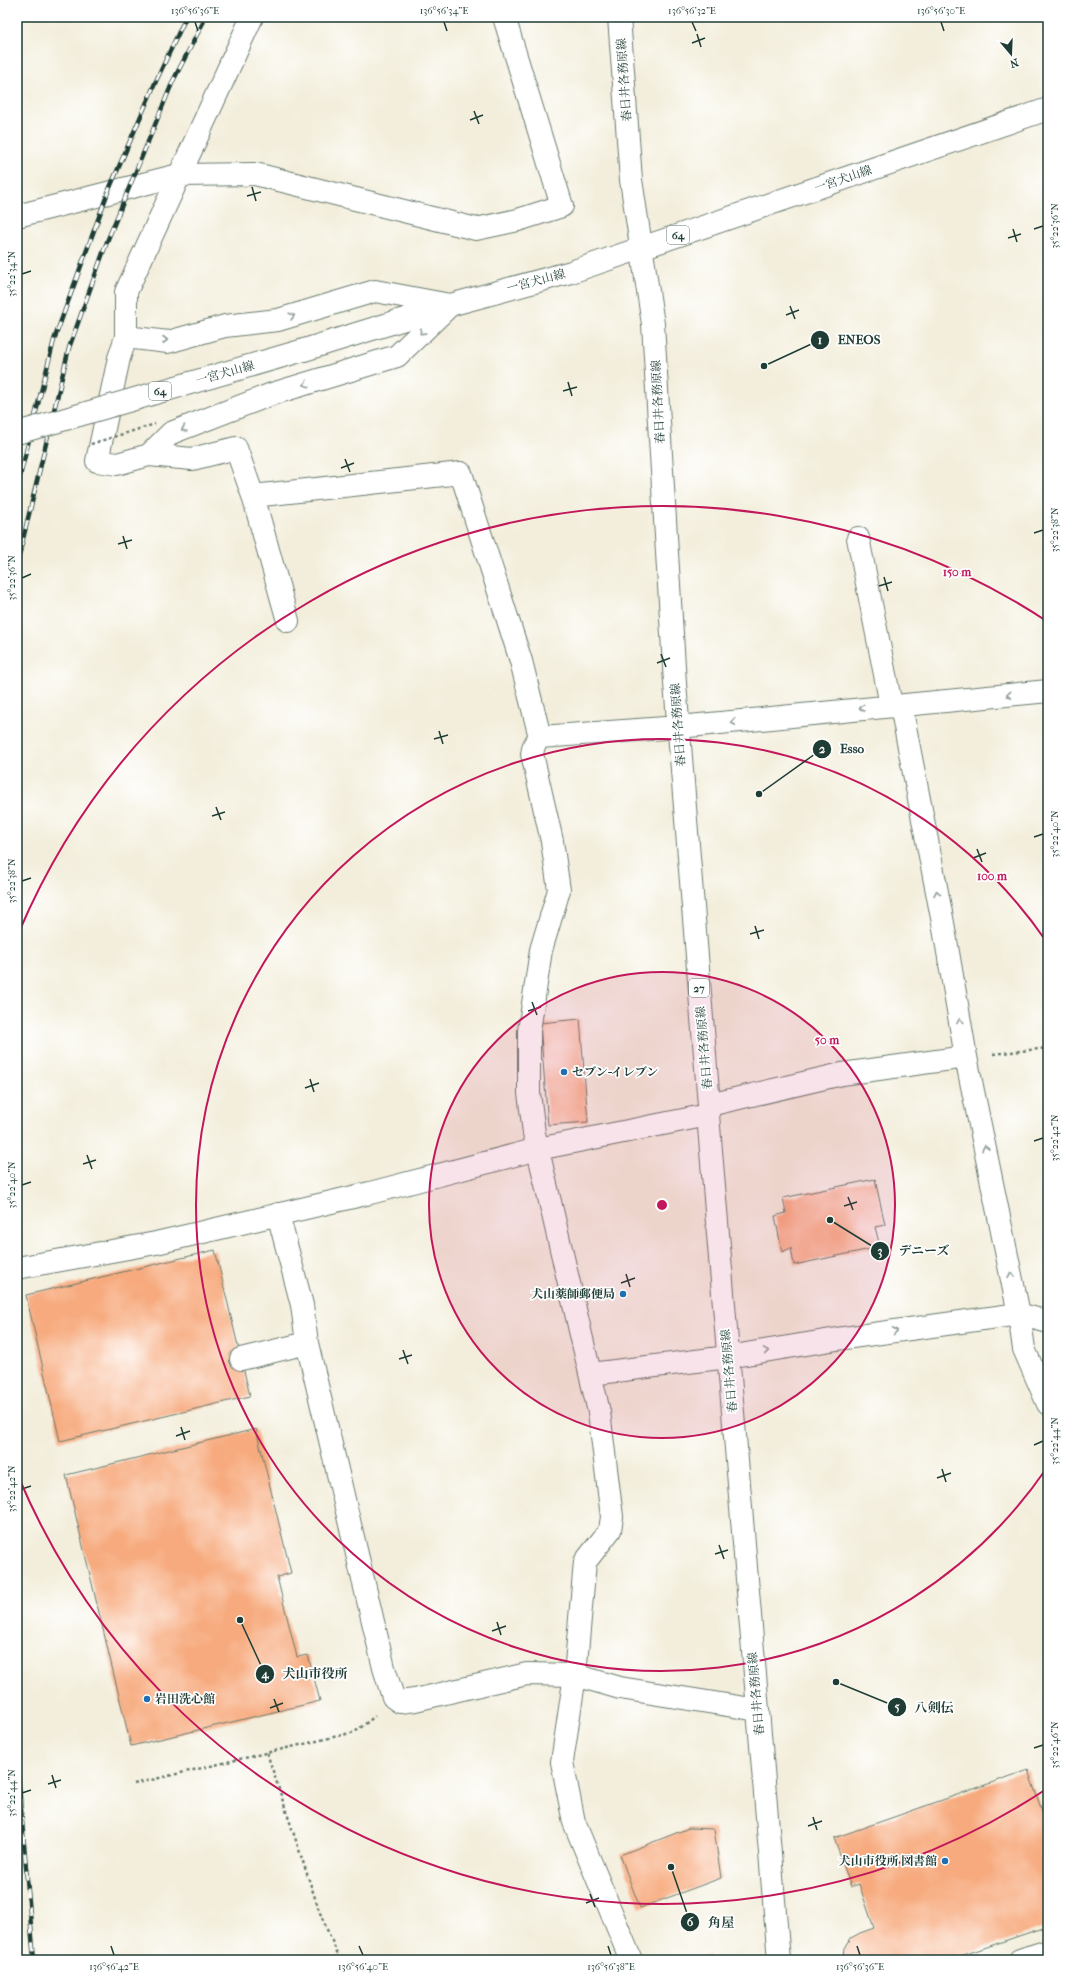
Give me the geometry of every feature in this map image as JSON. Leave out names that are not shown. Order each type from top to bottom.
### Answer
[{"type":"street","points":[[252,17],[126,292],[126,337],[119,358],[97,461],[117,464],[149,455],[192,459],[236,448],[253,496],[288,621]]},
{"type":"street","points":[[17,216],[179,175],[255,174],[476,229],[562,206],[504,17]]},
{"type":"street","name":"春日井各務原線","points":[[620,17],[631,180],[654,324],[679,727],[708,1110],[779,1960]]},
{"type":"street","name":"一宮犬山線","points":[[17,433],[304,350],[450,305],[571,272],[1048,109]]},
{"type":"street","points":[[126,337],[168,342],[226,326],[278,320],[375,291],[450,305]]},
{"type":"street","points":[[149,455],[171,434],[268,395],[397,356],[450,305]]},
{"type":"street","points":[[253,496],[461,473],[521,661],[540,737]]},
{"type":"street","points":[[858,538],[896,705],[941,915],[966,1057],[1024,1349],[1048,1404]]},
{"type":"street","points":[[631,1960],[574,1822],[562,1762],[575,1675],[585,1562],[610,1530],[612,1517],[599,1412],[538,1149],[530,1093],[529,1031],[541,950],[559,890],[552,842],[532,754],[534,744],[540,737],[679,727],[1048,691]]},
{"type":"street","points":[[17,1268],[156,1243],[370,1193],[538,1149],[708,1110],[842,1074],[966,1057]]},
{"type":"street","points":[[278,1214],[302,1305],[307,1342],[392,1697],[400,1702],[415,1700],[527,1674],[575,1675],[620,1688],[758,1710]]},
{"type":"street","points":[[591,1374],[728,1357],[836,1339],[1018,1314],[1048,1322]]},
{"type":"street","points":[[241,1359],[307,1342]]},
{"type":"street","points":[[1020,1960],[1048,1951]]},
{"type":"path","points":[[966,1057],[1048,1048]]},
{"type":"path","points":[[134,1784],[267,1754],[355,1732],[378,1713],[392,1697]]},
{"type":"path","points":[[267,1754],[320,1913],[340,1960]]},
{"type":"building","name":"セブン-イレブン","points":[[580,1019],[588,1122],[548,1125],[540,1023]]},
{"type":"building","points":[[875,1179],[885,1225],[875,1227],[880,1247],[794,1265],[791,1248],[782,1252],[775,1216],[786,1213],[783,1198]]},
{"type":"building","points":[[215,1250],[250,1396],[60,1441],[26,1295]]},
{"type":"building","points":[[256,1429],[291,1573],[277,1577],[297,1657],[308,1655],[320,1701],[131,1746],[66,1475]]},
{"type":"building","name":"犬山市役所 図書館","points":[[1028,1770],[1048,1829],[1048,1926],[949,1960],[846,1960],[844,1955],[845,1948],[851,1938],[874,1928],[859,1884],[851,1887],[834,1838]]},
{"type":"building","points":[[689,1828],[714,1829],[721,1878],[640,1908],[620,1855]]},
{"type":"building","points":[[708,1955],[710,1960],[695,1960]]},
{"type":"building","points":[[677,1956],[679,1960],[668,1960]]},
{"type":"railway","points":[[17,488],[54,340],[108,192],[156,81],[186,17]]},
{"type":"railway","points":[[17,564],[69,348],[108,239],[173,81],[206,17]]},
{"type":"railway","points":[[17,1763],[34,1960]]},
{"type":"place","name":"ENEOS","points":[[764,366]]},
{"type":"place","name":"Esso","points":[[759,794]]},
{"type":"place","name":"セブン-イレブン","points":[[564,1072]]},
{"type":"place","name":"デニーズ","points":[[830,1220]]},
{"type":"place","name":"犬山薬師郵便局","points":[[623,1294]]},
{"type":"place","name":"犬山市役所","points":[[240,1620]]},
{"type":"place","name":"八剣伝","points":[[836,1682]]},
{"type":"place","name":"岩田洗心館","points":[[147,1699]]},
{"type":"place","name":"犬山市役所 図書館","points":[[945,1861]]},
{"type":"place","name":"角屋","points":[[671,1867]]}]
